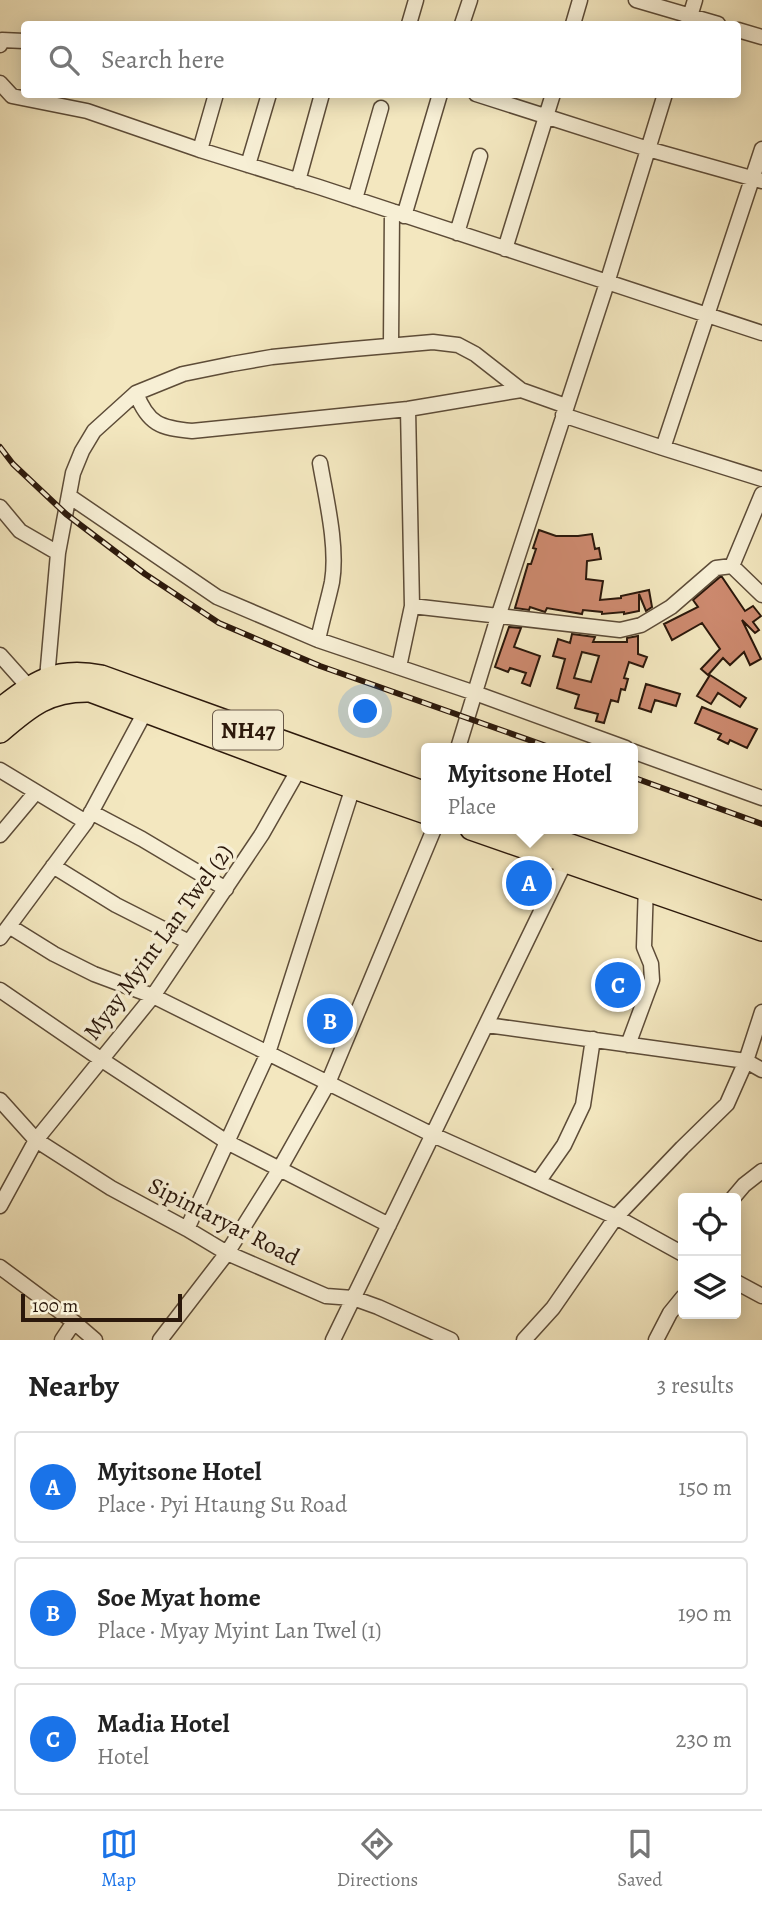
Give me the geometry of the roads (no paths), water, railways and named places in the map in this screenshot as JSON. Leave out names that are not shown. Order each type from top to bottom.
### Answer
[{"type":"highway","name":"NH47","points":[[0,709],[39,688],[59,693],[84,673],[101,676],[179,715],[271,748],[421,792]]},
{"type":"highway","name":"NH47","points":[[72,682],[145,712],[179,715]]},
{"type":"highway","name":"NH47","points":[[0,732],[25,711],[39,688]]},
{"type":"highway","name":"NH47","points":[[271,748],[299,769],[421,811]]},
{"type":"highway","points":[[491,834],[567,853],[719,907],[762,930]]},
{"type":"highway","points":[[534,834],[567,853]]},
{"type":"highway","points":[[719,907],[762,912]]},
{"type":"street","points":[[410,21],[416,0]]},
{"type":"street","points":[[463,21],[470,0]]},
{"type":"street","points":[[574,21],[580,0]]},
{"type":"street","points":[[636,0],[689,21],[695,0]]},
{"type":"street","points":[[741,31],[762,37]]},
{"type":"street","points":[[0,45],[2,40],[21,41]]},
{"type":"street","points":[[0,83],[12,96],[21,98]]},
{"type":"street","points":[[22,98],[87,111],[762,333]]},
{"type":"street","points":[[200,150],[215,98]]},
{"type":"street","points":[[248,165],[268,98]]},
{"type":"street","points":[[298,181],[321,98]]},
{"type":"street","points":[[391,345],[398,214],[439,98]]},
{"type":"street","points":[[488,98],[648,149],[757,180]]},
{"type":"street","points":[[505,249],[552,98]]},
{"type":"street","points":[[460,743],[664,98]]},
{"type":"street","points":[[355,200],[381,108]]},
{"type":"street","points":[[663,449],[757,180],[762,149]]},
{"type":"street","points":[[457,233],[480,156]]},
{"type":"street","points":[[39,688],[58,553],[73,473],[82,451],[94,431],[136,393],[183,374],[272,357],[433,342],[458,345],[475,354],[521,390],[565,411],[663,449],[762,479]]},
{"type":"street","points":[[136,393],[143,411],[155,421],[170,429],[192,431],[408,409],[521,390]]},
{"type":"street","points":[[399,667],[412,606],[408,409]]},
{"type":"street","points":[[318,640],[332,580],[333,563],[330,521],[320,463]]},
{"type":"street","points":[[732,566],[762,494]]},
{"type":"street","points":[[69,496],[217,597],[318,640],[612,743]]},
{"type":"street","points":[[0,507],[20,531],[58,553]]},
{"type":"street","points":[[412,606],[620,630],[641,625],[671,607],[716,568],[732,566]]},
{"type":"street","points":[[732,566],[762,595]]},
{"type":"street","points":[[0,654],[39,688]]},
{"type":"street","points":[[0,938],[88,817],[145,712]]},
{"type":"street","points":[[638,753],[762,798]]},
{"type":"street","name":"Myay Myint Lan Twel (2)","points":[[0,1206],[36,1140],[153,996],[262,834],[299,769]]},
{"type":"street","points":[[0,770],[36,792],[142,839],[226,888]]},
{"type":"street","points":[[187,1229],[268,1053],[353,788]]},
{"type":"street","points":[[0,835],[36,792]]},
{"type":"street","points":[[160,1340],[227,1253],[279,1170],[328,1083],[432,834]]},
{"type":"street","points":[[333,1340],[487,1025],[567,853]]},
{"type":"street","points":[[53,866],[116,905],[189,942]]},
{"type":"street","points":[[628,1045],[652,980],[651,964],[644,947],[646,881]]},
{"type":"street","points":[[9,926],[94,974],[153,996],[433,1135],[616,1217],[678,1250]]},
{"type":"street","points":[[0,990],[227,1142],[389,1225]]},
{"type":"street","points":[[524,1340],[553,1308],[616,1217],[727,1104],[746,1060],[762,1012]]},
{"type":"street","points":[[487,1025],[746,1060],[762,1070]]},
{"type":"street","points":[[538,1182],[564,1145],[583,1105],[593,1040]]},
{"type":"street","name":"Sipintaryar Road","points":[[0,1100],[36,1140],[111,1188],[227,1253],[326,1296],[353,1298],[378,1307],[451,1340]]},
{"type":"street","points":[[737,1193],[762,1171]]},
{"type":"street","points":[[0,1267],[95,1340]]},
{"type":"street","points":[[741,1285],[762,1296]]},
{"type":"street","points":[[656,1340],[678,1303]]},
{"type":"street","points":[[62,1340],[74,1322]]},
{"type":"railway","points":[[0,447],[13,464],[66,514],[145,574],[219,623],[320,666],[538,743]]},
{"type":"railway","points":[[638,779],[762,824]]},
{"type":"place","name":"Myitsone Hotel","points":[[529,883]]},
{"type":"place","name":"Madia Hotel","points":[[618,985]]},
{"type":"place","name":"Soe Myat home","points":[[330,1021]]}]
